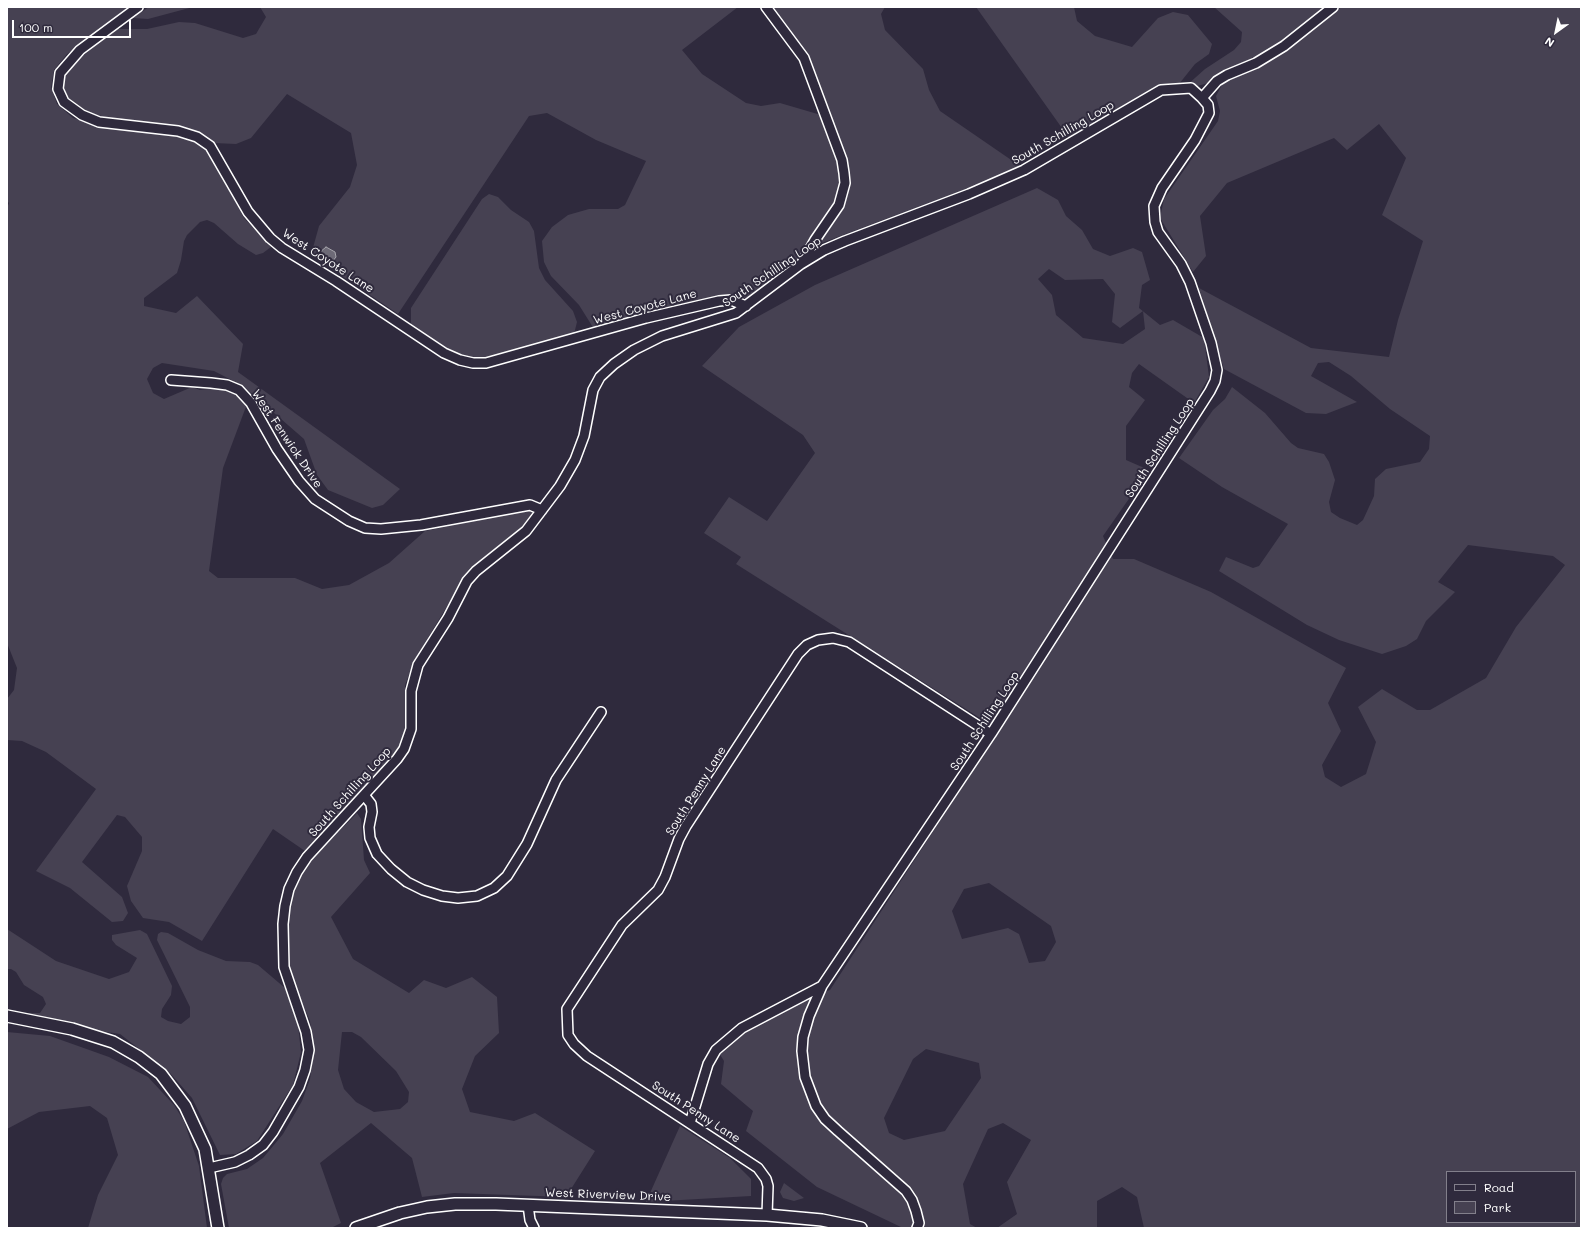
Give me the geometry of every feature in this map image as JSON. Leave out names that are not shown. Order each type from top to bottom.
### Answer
[{"type":"street","name":"West Coyote Lane","points":[[138,7],[80,50],[60,73],[58,89],[64,102],[82,115],[99,122],[178,131],[197,137],[210,146],[248,212],[270,238],[282,248],[336,281],[444,352],[460,360],[473,363],[500,360],[646,318],[719,301],[731,300],[746,306]]},
{"type":"street","points":[[766,7],[804,58],[842,160],[844,173],[845,183],[839,205],[815,240],[802,264]]},
{"type":"street","points":[[1202,98],[1227,75],[1256,63],[1284,46],[1333,7]]},
{"type":"street","name":"South Schilling Loop","points":[[209,1168],[235,1162],[250,1155],[263,1145],[273,1132],[299,1087],[305,1070],[309,1050],[302,1018],[284,967],[283,924],[285,906],[289,889],[297,872],[306,857],[397,759],[404,749],[411,729],[411,691],[418,665],[448,618],[468,581],[476,571],[526,531],[542,510],[575,460],[584,436],[593,390],[600,376],[634,350],[662,336],[725,318],[746,306],[802,264],[845,241],[969,194],[1024,170],[1161,90],[1190,88],[1208,105],[1209,113],[1195,140],[1162,188],[1154,206],[1155,222],[1158,232],[1181,264],[1190,282],[1211,343],[1217,370],[1215,381],[991,734],[822,986],[809,1016],[803,1037],[803,1064],[809,1091],[825,1119],[906,1191],[916,1211],[919,1223],[917,1228]]},
{"type":"street","name":"West Fenwick Drive","points":[[171,380],[227,385],[239,390],[251,403],[277,449],[299,481],[315,499],[349,521],[365,528],[382,530],[421,525],[530,505],[542,510]]},
{"type":"street","name":"South Penny Lane","points":[[767,1215],[768,1186],[766,1179],[758,1168],[587,1056],[574,1044],[568,1035],[567,1009],[622,925],[649,901],[658,890],[665,877],[679,839],[686,826],[798,654],[807,645],[818,640],[834,638],[849,642],[991,734]]},
{"type":"street","points":[[364,795],[371,804],[372,812],[369,827],[370,838],[377,854],[391,869],[407,882],[423,890],[442,896],[458,898],[478,896],[494,888],[507,876],[527,844],[556,780],[601,712]]},
{"type":"street","points":[[690,1123],[708,1064],[716,1050],[742,1028],[822,986]]},
{"type":"street","points":[[7,1016],[72,1029],[113,1042],[139,1057],[161,1074],[185,1106],[205,1149],[218,1228]]},
{"type":"street","name":"West Riverview Drive","points":[[356,1228],[374,1224],[427,1207],[455,1204],[528,1205],[767,1215],[822,1220],[860,1228]]},
{"type":"street","points":[[528,1205],[530,1220],[534,1228]]},
{"type":"green space","points":[[7,7],[132,7],[67,54],[54,70],[51,87],[57,104],[73,118],[107,128],[174,136],[195,142],[208,151],[244,218],[271,247],[263,253],[256,255],[238,244],[214,223],[207,220],[200,222],[187,235],[184,241],[177,273],[144,298],[144,306],[176,313],[197,296],[243,344],[238,372],[400,489],[383,505],[372,508],[328,490],[317,475],[304,439],[243,386],[214,371],[162,363],[153,368],[147,379],[153,393],[164,399],[192,387],[200,390],[217,388],[236,393],[247,404],[223,468],[209,571],[218,578],[295,578],[322,589],[349,585],[389,563],[425,531],[529,510],[536,512],[522,530],[475,565],[463,580],[415,659],[405,685],[405,729],[401,744],[392,757],[305,851],[273,829],[202,941],[169,922],[143,918],[131,901],[127,886],[142,851],[142,837],[125,817],[117,815],[82,862],[122,897],[128,913],[123,921],[112,922],[70,888],[36,871],[96,789],[46,752],[22,741],[7,740],[7,699],[14,690],[17,668],[7,643],[7,208],[9,203],[7,201]]},
{"type":"green space","points":[[149,7],[193,7],[148,19],[132,18]]},
{"type":"green space","points":[[260,7],[738,7],[682,50],[702,74],[746,103],[761,106],[780,103],[821,115],[839,167],[841,186],[838,197],[831,212],[800,258],[749,297],[744,298],[730,295],[640,314],[594,329],[579,305],[551,276],[544,262],[542,241],[552,227],[568,215],[589,209],[618,209],[625,205],[646,161],[596,140],[547,113],[529,116],[398,314],[311,255],[319,226],[350,187],[357,165],[351,133],[287,94],[251,138],[236,144],[214,143],[200,134],[178,126],[117,120],[90,113],[74,104],[66,96],[63,85],[65,74],[84,55],[116,29],[147,29],[179,22],[195,23],[243,38],[256,34],[266,17]]},
{"type":"green space","points":[[771,7],[885,7],[881,14],[885,30],[923,69],[929,90],[940,111],[1020,166],[984,182],[819,244],[844,208],[848,193],[849,170],[806,55]]},
{"type":"green space","points":[[976,7],[1074,7],[1077,21],[1095,36],[1132,47],[1158,18],[1173,12],[1188,15],[1212,44],[1209,54],[1195,64],[1179,84],[1156,89],[1069,138]]},
{"type":"green space","points":[[1214,7],[1326,7],[1282,44],[1229,69],[1208,83],[1194,87],[1186,86],[1205,69],[1234,50],[1241,42],[1242,32]]},
{"type":"green space","points":[[1341,7],[1581,7],[1581,1228],[1144,1228],[1137,1197],[1122,1187],[1097,1201],[1097,1228],[997,1228],[1017,1214],[1007,1182],[1031,1140],[1003,1123],[988,1129],[963,1184],[970,1224],[977,1228],[903,1228],[817,1187],[746,1131],[753,1111],[721,1084],[724,1061],[719,1053],[744,1032],[798,1002],[830,990],[999,730],[736,564],[741,557],[704,533],[729,497],[767,521],[815,453],[803,435],[702,366],[739,327],[815,285],[1037,188],[1058,200],[1066,216],[1082,230],[1093,249],[1110,256],[1133,248],[1142,252],[1150,280],[1142,285],[1139,308],[1143,311],[1160,325],[1173,320],[1204,338],[1209,377],[1194,403],[1139,364],[1132,373],[1129,387],[1145,400],[1126,426],[1126,460],[1149,470],[1103,536],[1113,559],[1134,559],[1211,592],[1346,668],[1328,703],[1341,731],[1322,765],[1325,777],[1341,787],[1366,774],[1376,742],[1358,707],[1382,689],[1417,710],[1430,710],[1486,678],[1516,627],[1565,565],[1553,556],[1468,545],[1438,582],[1455,592],[1426,621],[1417,639],[1406,646],[1382,654],[1339,640],[1307,625],[1219,571],[1226,557],[1253,568],[1259,566],[1288,524],[1222,487],[1179,458],[1213,410],[1225,399],[1232,387],[1265,413],[1291,443],[1298,448],[1324,454],[1329,462],[1335,480],[1329,502],[1331,512],[1340,518],[1357,525],[1363,520],[1374,496],[1375,479],[1386,469],[1420,462],[1429,449],[1430,436],[1390,409],[1351,376],[1329,362],[1318,363],[1311,376],[1357,402],[1326,414],[1306,413],[1224,369],[1199,288],[1311,348],[1389,357],[1398,320],[1423,241],[1382,215],[1406,158],[1379,124],[1347,150],[1334,138],[1227,183],[1200,216],[1206,256],[1193,272],[1160,218],[1164,199],[1218,121],[1220,111],[1216,96],[1223,83],[1236,74],[1261,65],[1312,31]],"holes":[[[1049,269],[1065,280],[1103,279],[1115,294],[1112,322],[1120,328],[1143,311],[1145,329],[1123,344],[1083,338],[1056,315],[1052,295],[1038,279]],[[989,883],[1051,926],[1056,942],[1045,961],[1029,963],[1019,934],[1008,928],[962,939],[952,911],[964,889]],[[926,1049],[979,1063],[981,1078],[945,1131],[904,1140],[889,1133],[884,1118],[913,1059]]]},
{"type":"green space","points":[[489,194],[498,197],[511,210],[529,222],[534,231],[539,268],[545,280],[573,311],[577,322],[574,334],[486,359],[473,359],[461,356],[447,349],[411,324],[411,308],[482,199]]},
{"type":"green space","points":[[357,813],[361,819],[364,860],[370,873],[331,917],[353,959],[409,993],[424,980],[446,988],[472,977],[497,997],[499,1033],[475,1056],[462,1089],[470,1112],[514,1121],[535,1113],[595,1151],[566,1197],[454,1193],[422,1197],[412,1158],[371,1123],[320,1163],[341,1223],[331,1228],[229,1228],[221,1184],[223,1178],[227,1174],[247,1169],[263,1158],[283,1134],[302,1101],[310,1079],[314,1051],[310,1021],[288,969],[287,934],[290,902],[297,881],[310,861]],"holes":[[[342,1032],[352,1032],[361,1037],[396,1071],[409,1092],[408,1102],[400,1109],[374,1112],[356,1102],[344,1089],[338,1070]]]},
{"type":"green space","points":[[7,929],[56,961],[109,979],[129,972],[137,958],[116,945],[112,940],[112,935],[140,930],[147,934],[172,986],[171,995],[162,1009],[161,1017],[168,1021],[181,1024],[190,1017],[190,1007],[157,940],[158,934],[161,932],[168,933],[198,950],[226,961],[250,962],[258,965],[285,988],[298,1025],[301,1052],[293,1085],[257,1141],[236,1154],[220,1155],[192,1098],[170,1073],[120,1034],[80,1028],[26,1013],[40,1013],[46,1004],[43,997],[24,985],[16,972],[11,969],[7,969]]},
{"type":"green space","points":[[7,1032],[50,1036],[109,1057],[148,1077],[174,1105],[184,1121],[199,1166],[207,1228],[88,1228],[98,1195],[118,1155],[107,1118],[90,1106],[39,1112],[7,1129]]},
{"type":"green space","points":[[680,1126],[730,1158],[751,1179],[751,1196],[646,1202]]},
{"type":"green space","points":[[784,1183],[804,1198],[794,1201],[783,1198],[780,1192]]},
{"type":"shaded area","points":[[326,247],[335,252],[336,257],[332,262],[329,262],[321,257],[319,253]]}]
